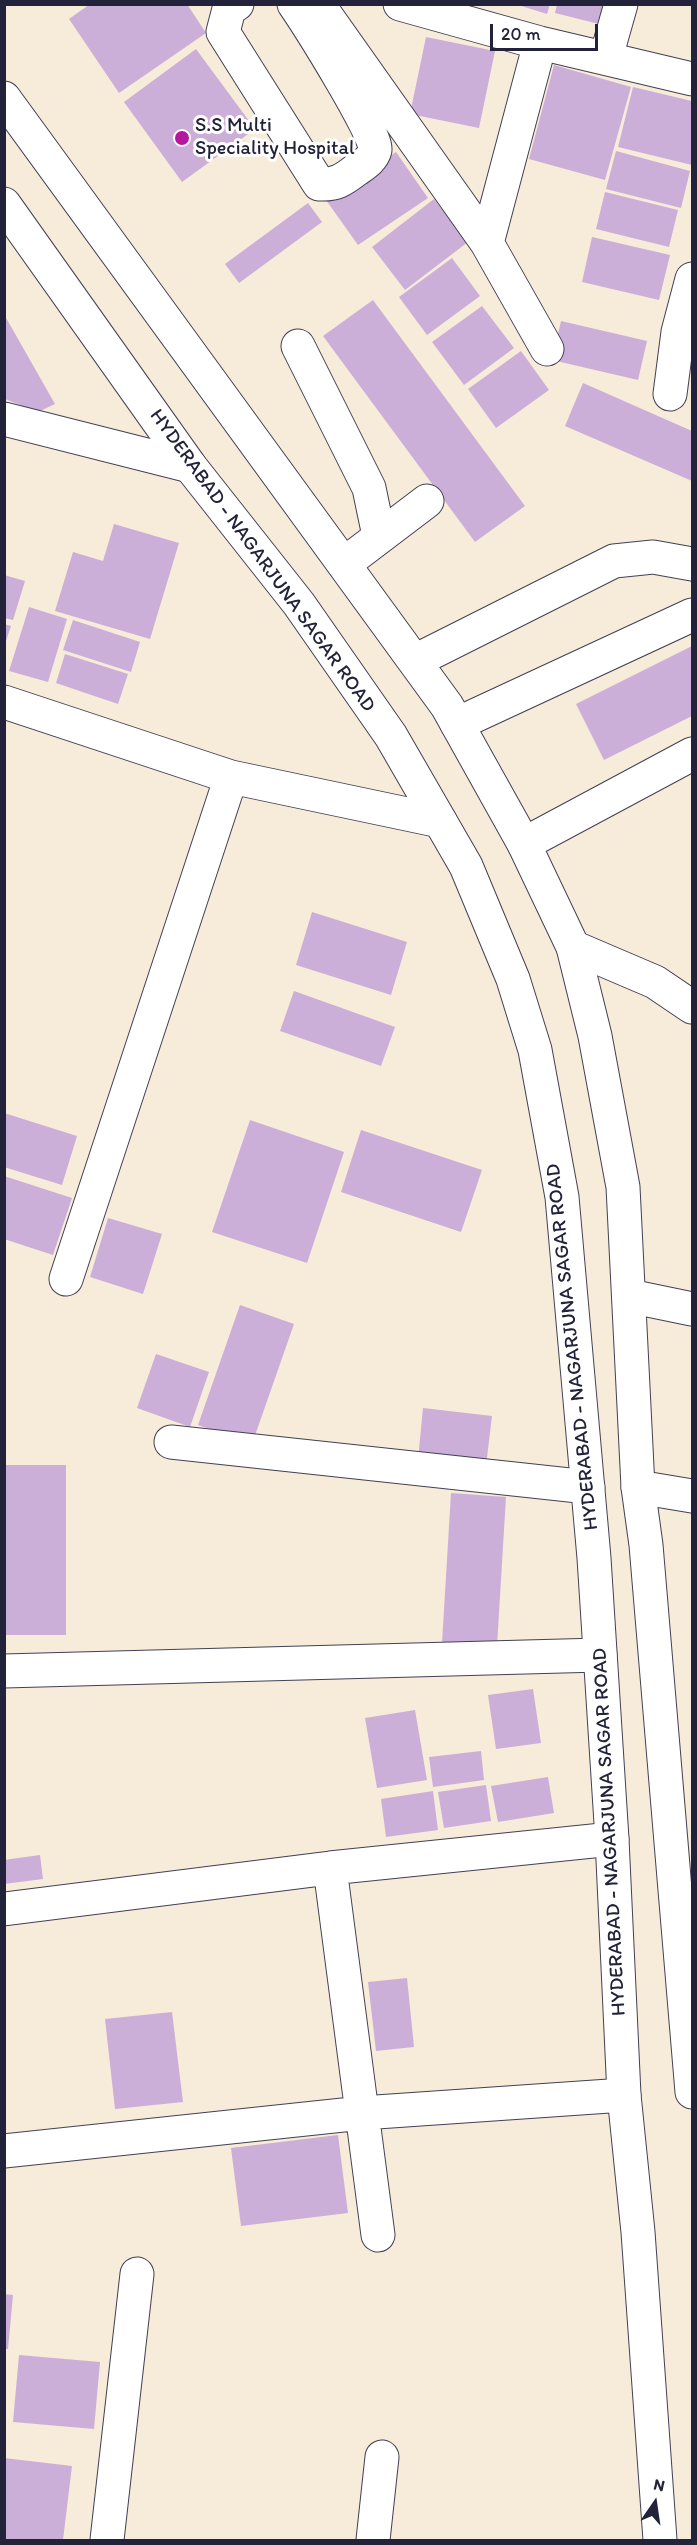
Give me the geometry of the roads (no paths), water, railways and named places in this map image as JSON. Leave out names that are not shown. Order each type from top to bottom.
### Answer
[{"type":"street","points":[[237,4],[230,9],[223,32],[319,184],[339,183],[369,160],[375,149],[374,142],[310,10]]},
{"type":"street","points":[[400,4],[540,43],[606,57],[693,80]]},
{"type":"street","points":[[606,57],[621,4]]},
{"type":"street","points":[[310,10],[487,243],[548,350]]},
{"type":"street","points":[[487,243],[540,43]]},
{"type":"street","points":[[4,98],[447,706],[524,844],[573,947],[595,1036],[623,1187],[638,1487],[646,1545],[687,1966],[693,2092]]},
{"type":"street","name":"HYDERABAD - NAGARJUNA SAGAR ROAD","points":[[4,204],[190,466],[300,604],[391,736],[466,866],[509,969],[535,1050],[562,1197],[588,1487],[612,1839],[624,2094],[638,2232],[660,2541]]},
{"type":"street","points":[[670,394],[678,332],[693,279]]},
{"type":"street","points":[[298,346],[369,488],[379,536]]},
{"type":"street","points":[[4,419],[190,466]]},
{"type":"street","points":[[344,564],[427,501]]},
{"type":"street","points":[[415,662],[614,561],[653,557],[693,564]]},
{"type":"street","points":[[457,724],[693,615]]},
{"type":"street","points":[[6,707],[231,777],[440,821]]},
{"type":"street","points":[[524,844],[693,754]]},
{"type":"street","points":[[66,1279],[231,777]]},
{"type":"street","points":[[573,947],[655,982],[693,1007]]},
{"type":"street","points":[[629,1296],[693,1309]]},
{"type":"street","points":[[171,1442],[588,1487]]},
{"type":"street","points":[[638,1487],[693,1496]]},
{"type":"street","points":[[4,1671],[600,1655]]},
{"type":"street","points":[[4,1909],[330,1868],[612,1839]]},
{"type":"street","points":[[330,1868],[378,2235]]},
{"type":"street","points":[[4,2151],[362,2113],[624,2094]]},
{"type":"street","points":[[108,2541],[137,2274]]},
{"type":"street","points":[[373,2541],[382,2457]]},
{"type":"place","name":"S.S Multi Speciality Hospital","points":[[182,138]]}]
